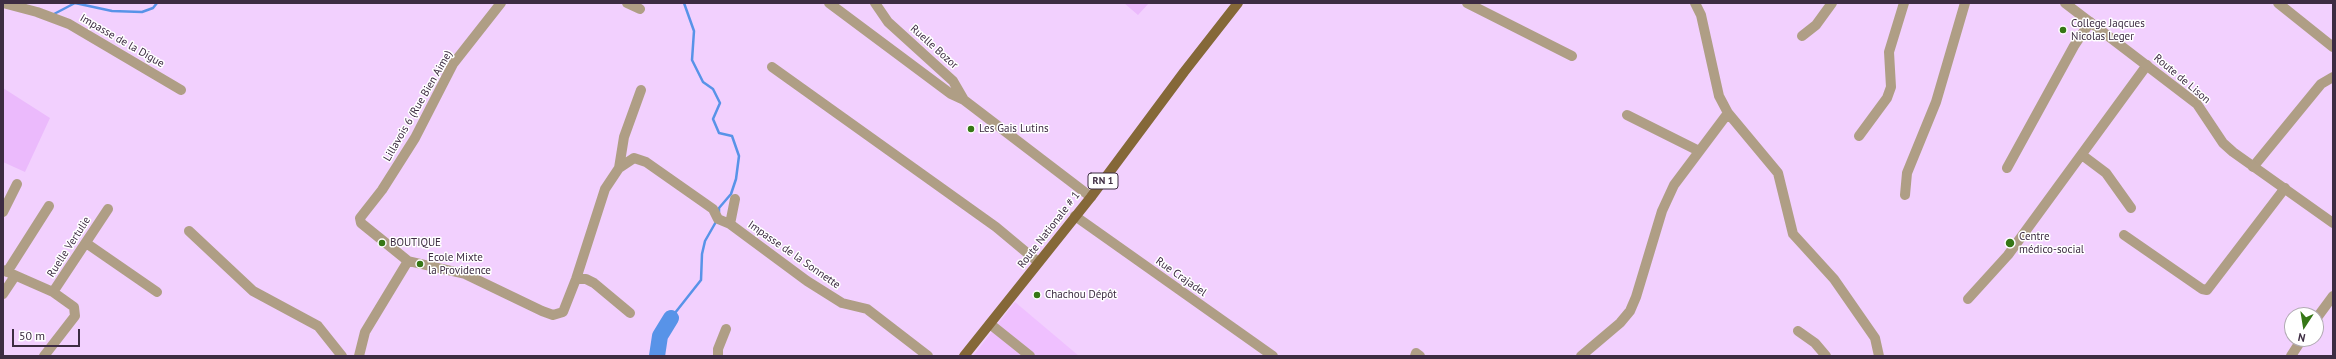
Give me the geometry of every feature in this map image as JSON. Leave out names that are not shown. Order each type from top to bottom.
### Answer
[{"type":"main road","name":"Route Nationale # 1","points":[[964,356],[1091,197],[1184,72],[1238,3]]},
{"type":"street","name":"Impasse de la Digue","points":[[3,3],[69,24],[181,90]]},
{"type":"street","name":"Lillavois 6 (Rue Bien Aime)","points":[[408,261],[361,223],[360,218],[382,190],[415,138],[453,64],[501,3]]},
{"type":"street","points":[[627,3],[640,9]]},
{"type":"street","points":[[829,3],[951,94],[964,100]]},
{"type":"street","name":"Ruelle Bozor","points":[[876,3],[888,22],[953,81],[964,100],[1091,197]]},
{"type":"street","points":[[1467,3],[1572,56]]},
{"type":"street","points":[[1695,3],[1701,15],[1720,96],[1728,113],[1778,173],[1794,234],[1838,286],[1875,338],[1879,356]]},
{"type":"street","points":[[1802,36],[1816,25],[1832,3]]},
{"type":"street","points":[[1859,136],[1887,98],[1891,88],[1889,52],[1904,3]]},
{"type":"street","points":[[1905,195],[1908,173],[1936,102],[1965,3]]},
{"type":"street","name":"Route de Lison","points":[[2065,3],[2197,104],[2223,142],[2253,167],[2333,223]]},
{"type":"street","points":[[2278,3],[2333,47]]},
{"type":"street","points":[[2007,168],[2074,46],[2090,22]]},
{"type":"street","points":[[1968,299],[2008,255],[2147,65]]},
{"type":"street","points":[[772,67],[996,227],[1038,262]]},
{"type":"street","points":[[2253,167],[2321,84],[2333,76]]},
{"type":"street","points":[[619,168],[623,146],[641,90]]},
{"type":"street","points":[[1581,356],[1620,323],[1630,311],[1636,297],[1662,211],[1674,186],[1728,113]]},
{"type":"street","points":[[1627,115],[1699,151]]},
{"type":"street","points":[[359,356],[365,332],[408,261],[465,274],[553,315],[563,312],[576,279],[605,189],[619,168],[634,158],[623,146]]},
{"type":"street","points":[[2082,155],[2106,173],[2131,208]]},
{"type":"street","name":"Impasse de la Sonnette","points":[[634,158],[646,162],[713,209],[718,219],[730,224],[807,281],[842,302],[867,309],[928,356]]},
{"type":"street","points":[[3,212],[17,184]]},
{"type":"street","points":[[2124,235],[2202,289],[2207,290],[2285,188]]},
{"type":"street","points":[[730,224],[735,199]]},
{"type":"street","points":[[3,294],[8,272],[49,206]]},
{"type":"street","name":"Ruelle Vertulie","points":[[8,272],[53,292],[108,209]]},
{"type":"street","name":"Rue Crajadel","points":[[1075,216],[1273,356]]},
{"type":"street","points":[[189,231],[253,291],[318,326],[342,356]]},
{"type":"street","points":[[86,243],[157,292]]},
{"type":"street","points":[[576,279],[586,279],[594,283],[630,313]]},
{"type":"street","points":[[44,356],[75,316],[74,308],[53,292]]},
{"type":"street","points":[[2324,308],[2333,296]]},
{"type":"street","points":[[990,324],[1030,356]]},
{"type":"street","points":[[718,356],[718,349],[726,329]]},
{"type":"street","points":[[1798,331],[1815,343],[1826,356]]},
{"type":"street","points":[[2291,356],[2297,347]]},
{"type":"street","points":[[1415,356],[1416,353],[1420,356]]},
{"type":"shaded area","points":[[1124,3],[1149,3],[1138,15]]},
{"type":"shaded area","points":[[3,88],[50,118],[25,172],[3,162]]},
{"type":"shaded area","points":[[1015,302],[1079,356],[973,356]]},
{"type":"waterway","points":[[54,14],[75,3],[112,11],[142,12],[153,8],[157,3]]},
{"type":"waterway","points":[[684,3],[694,31],[692,60],[703,82],[713,89],[720,103],[713,119],[719,133],[732,136],[739,156],[736,179],[731,194],[719,208],[719,212]]},
{"type":"waterway","points":[[671,318],[701,280],[702,254],[705,241],[717,220]]},
{"type":"waterway","points":[[657,356],[660,336],[671,318]]},
{"type":"place","name":"College Jaqcues Nicolas Leger","points":[[2063,30]]},
{"type":"place","name":"Les Gais Lutins","points":[[971,129]]},
{"type":"place","name":"BOUTIQUE","points":[[382,243]]},
{"type":"place","name":"Centre médico-social","points":[[2010,243]]},
{"type":"place","name":"Ecole Mixte la Providence","points":[[420,264]]},
{"type":"place","name":"Chachou Dépôt","points":[[1037,295]]}]
